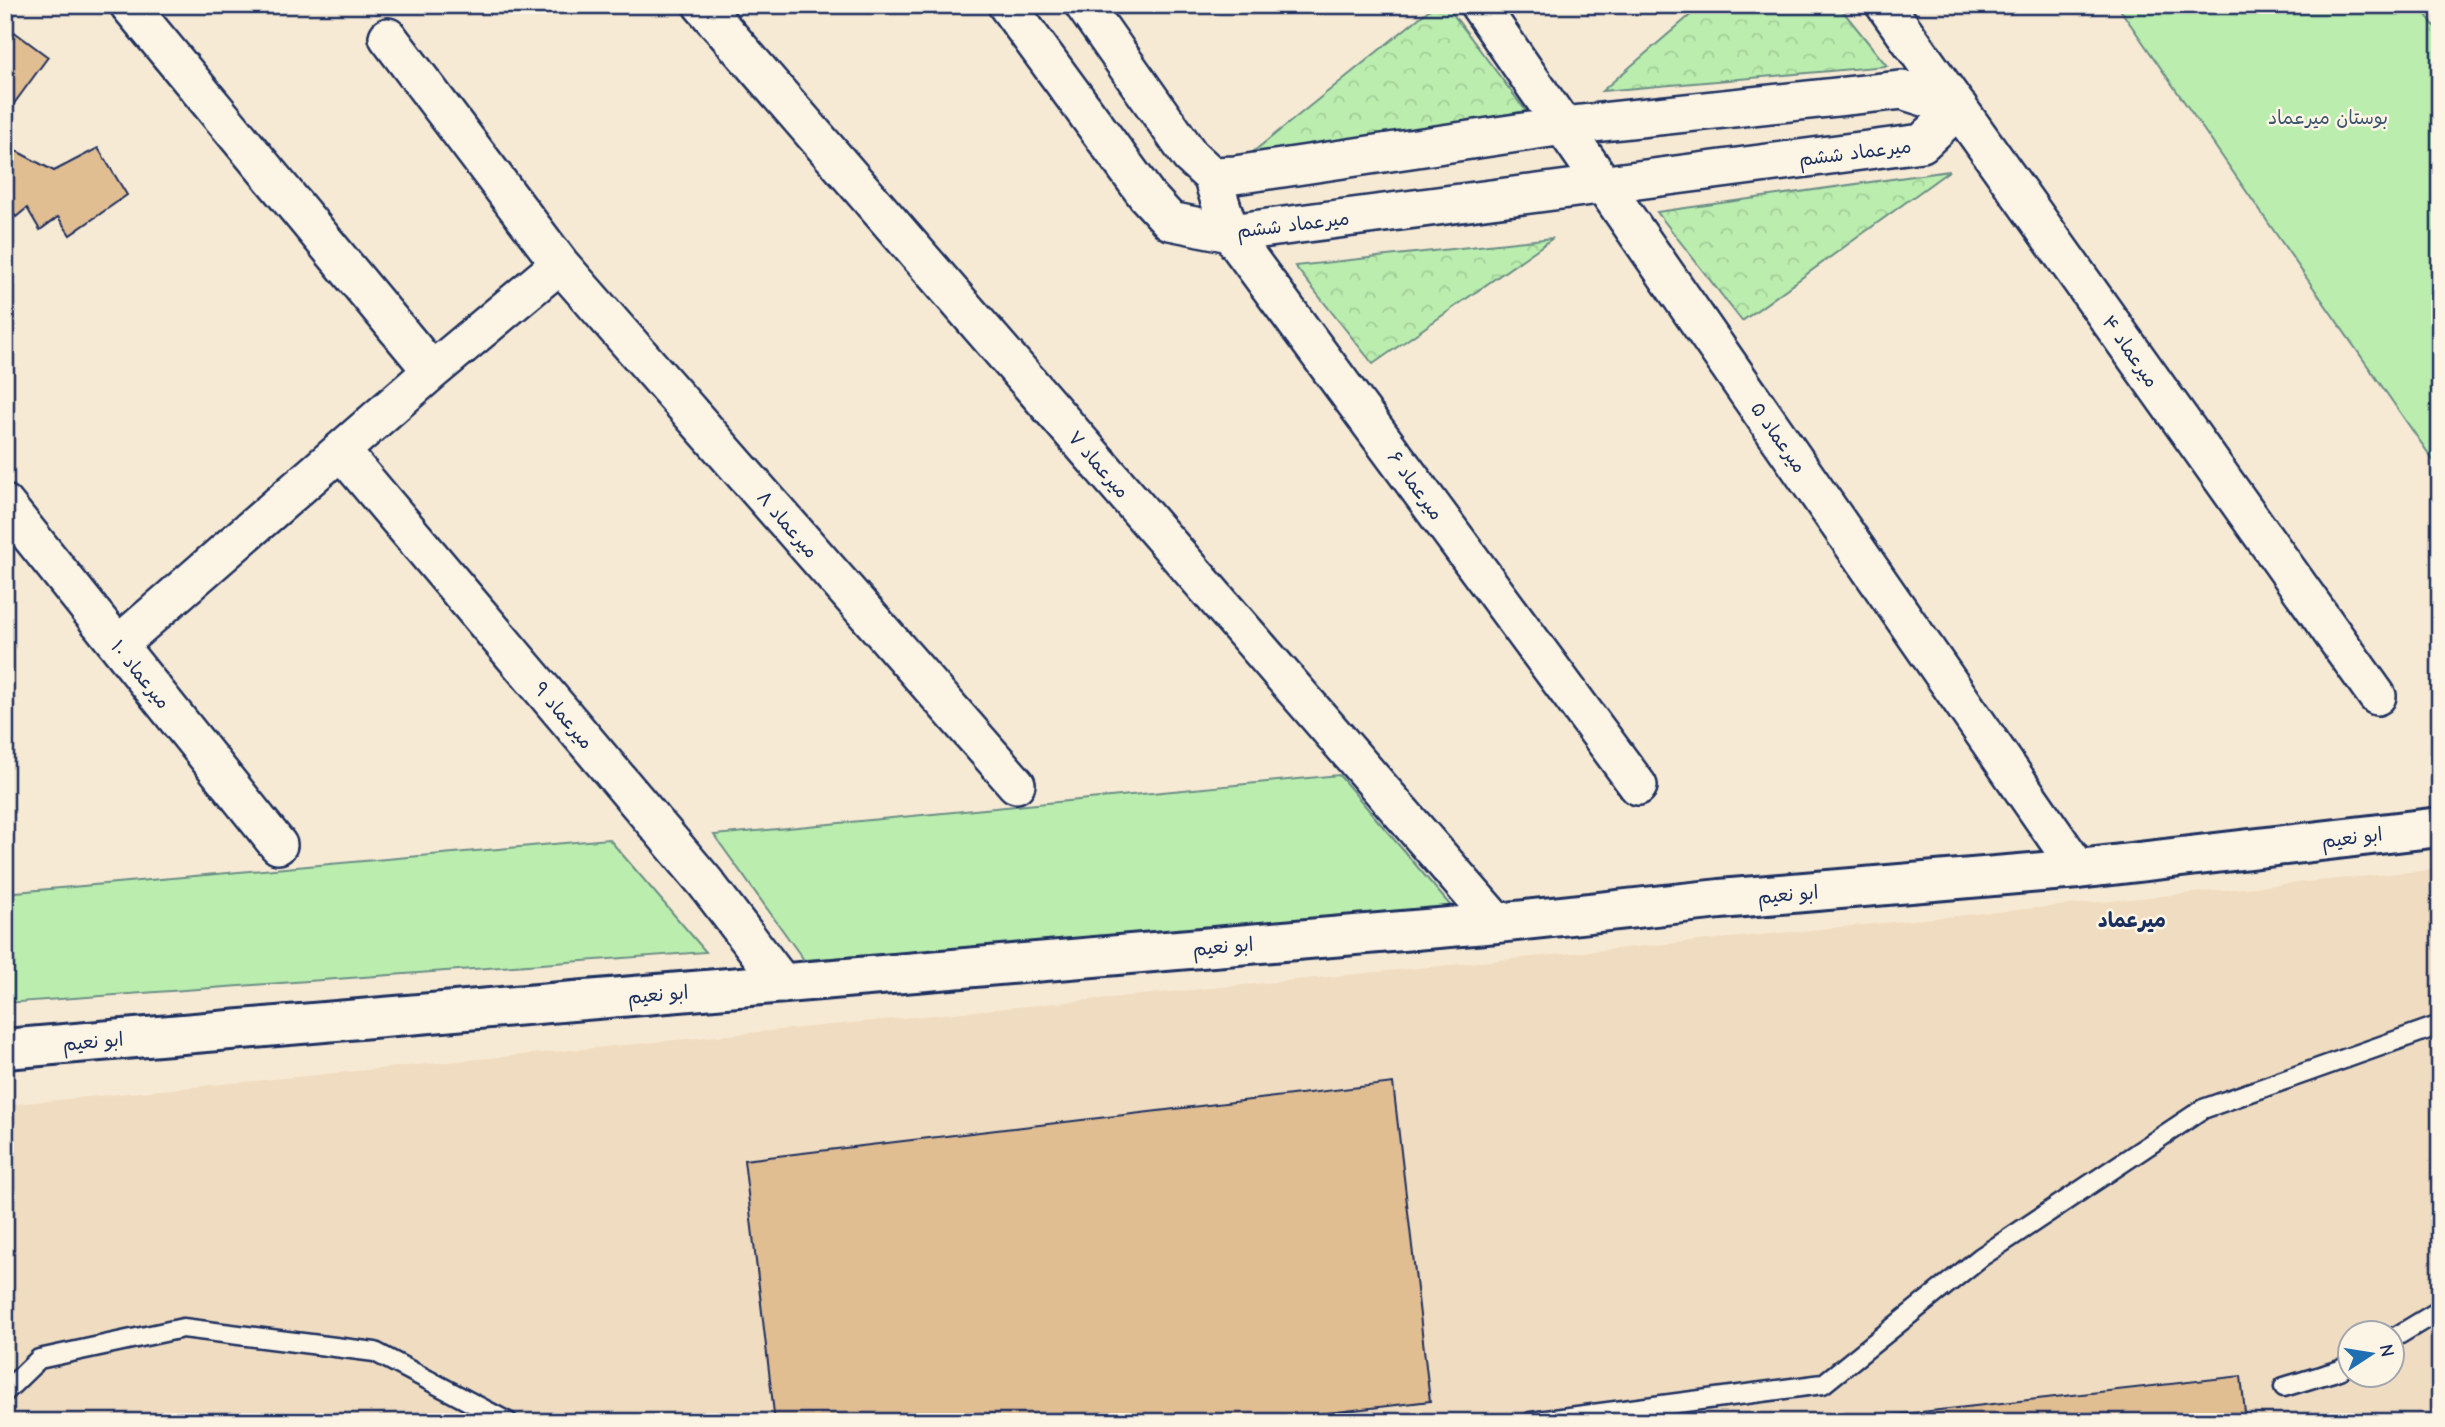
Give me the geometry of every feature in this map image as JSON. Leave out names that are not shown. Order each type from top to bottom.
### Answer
[{"type":"main road","name":"ابو نعیم","points":[[5,1049],[1497,923],[1720,899],[2078,869],[2440,827]]},
{"type":"street","points":[[129,5],[432,371]]},
{"type":"street","name":"میرعماد ۷","points":[[702,5],[1497,923]]},
{"type":"street","name":"میرعماد ششم","points":[[1007,5],[1147,196],[1170,220],[1230,233],[1922,143],[1959,108]]},
{"type":"street","points":[[1084,5],[1190,156],[1212,176],[1564,126],[1902,90],[1959,108]]},
{"type":"street","name":"میرعماد ۵","points":[[1479,5],[2078,869]]},
{"type":"street","name":"میرعماد ۴","points":[[1885,5],[2377,696]]},
{"type":"street","name":"میرعماد ۸","points":[[388,37],[560,264],[1016,784]]},
{"type":"street","name":"میرعماد ۶","points":[[1212,176],[1230,233],[1638,786]]},
{"type":"street","points":[[118,645],[432,371],[560,264]]},
{"type":"street","name":"میرعماد ۹","points":[[341,451],[705,882],[783,984]]},
{"type":"street","name":"میرعماد ۱۰","points":[[5,503],[278,845]]},
{"type":"lane","points":[[1531,1422],[1823,1384],[1981,1257],[2203,1108],[2440,1024]]},
{"type":"lane","points":[[2406,1331],[2440,1310]]},
{"type":"lane","points":[[5,1392],[39,1359],[183,1328],[375,1352],[508,1422]]},
{"type":"lane","points":[[2284,1387],[2336,1371]]},
{"type":"shaded area","points":[[2440,869],[2440,1422],[5,1422],[5,1105]]},
{"type":"green space","points":[[1435,5],[1446,5],[1526,111],[1243,160]]},
{"type":"green space","points":[[1702,5],[1838,5],[1887,66],[1602,91]]},
{"type":"green space","name":"بوستان میرعماد","points":[[2117,5],[2419,5],[2440,34],[2440,470]]},
{"type":"green space","points":[[1949,171],[1742,321],[1657,212]]},
{"type":"green space","points":[[1553,238],[1373,364],[1295,266]]},
{"type":"green space","points":[[1339,775],[1455,911],[804,960],[714,835]]},
{"type":"green space","points":[[609,839],[706,952],[5,1003],[5,893]]},
{"type":"building","points":[[5,25],[48,57],[5,116]]},
{"type":"building","points":[[5,145],[54,171],[98,148],[127,195],[70,235],[58,217],[40,230],[27,208],[16,217],[5,204]]},
{"type":"building","points":[[1393,1083],[1430,1401],[1251,1422],[775,1422],[744,1160]]},
{"type":"building","points":[[2241,1376],[2246,1422],[1832,1422]]},
{"type":"district","name":"میرعماد","points":[[2132,920]]}]
